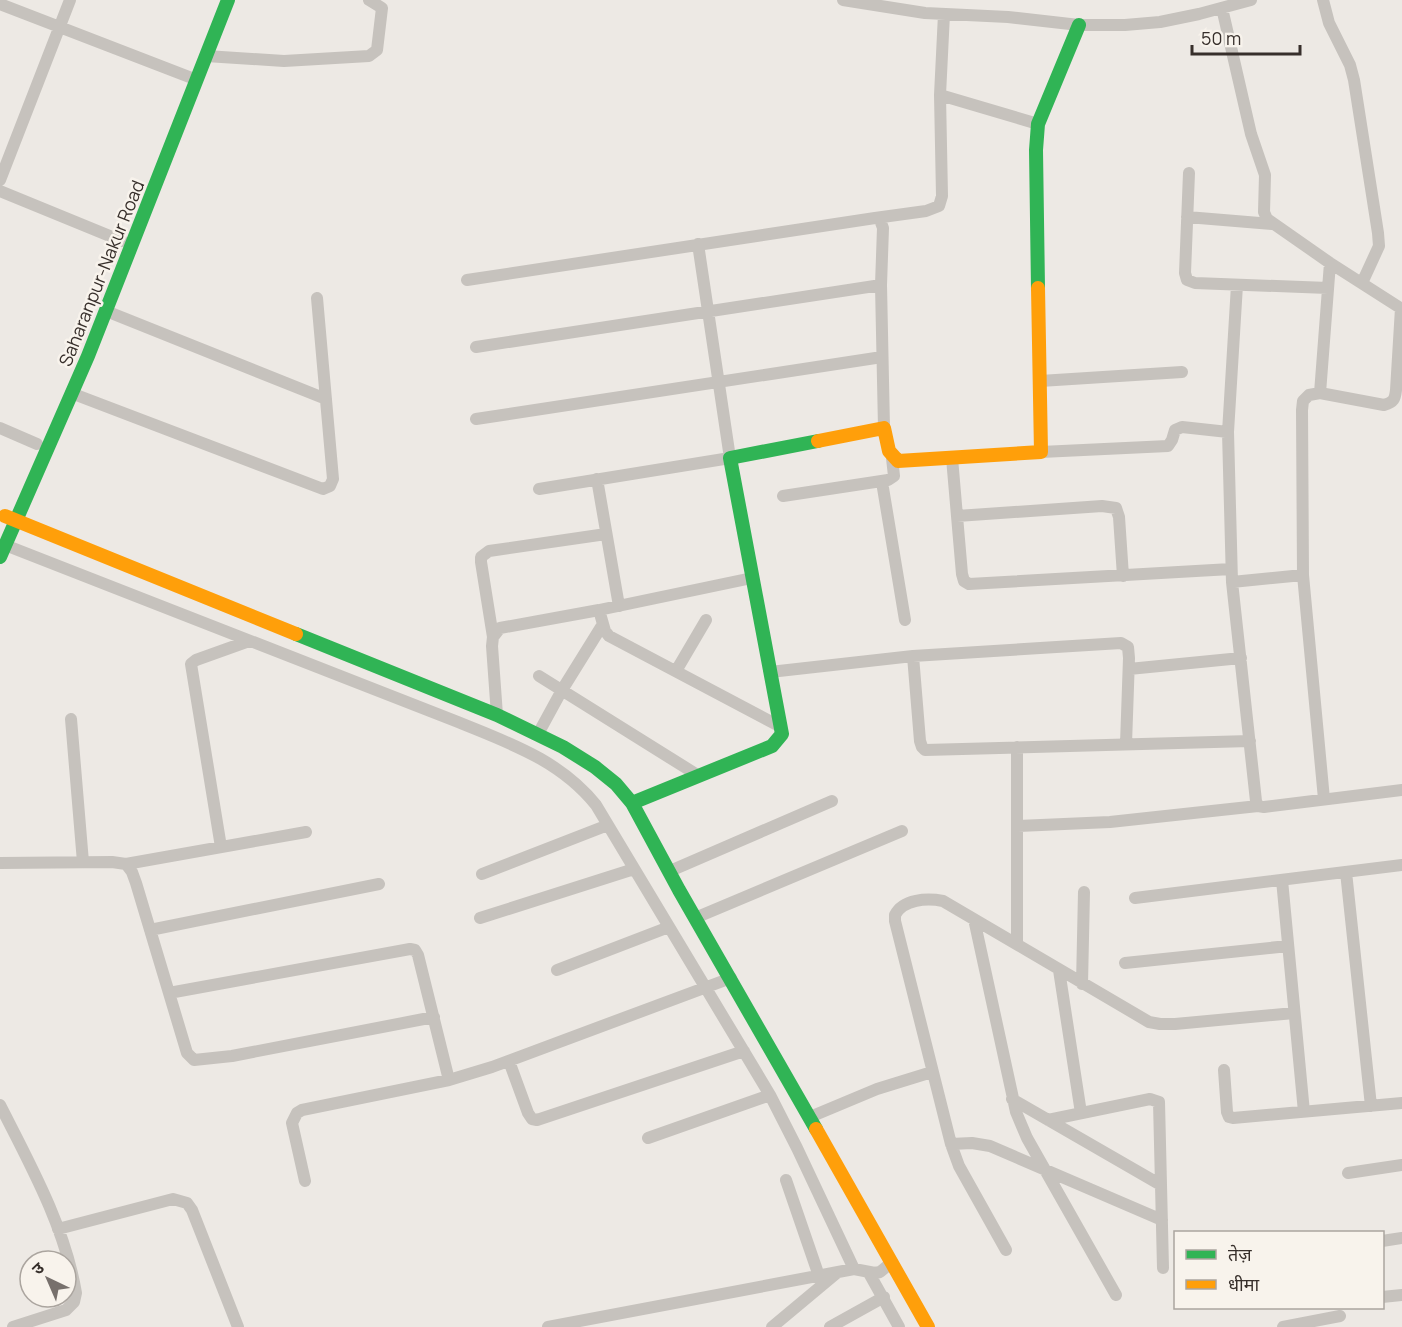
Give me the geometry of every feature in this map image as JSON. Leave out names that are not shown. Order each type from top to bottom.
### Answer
[{"type":"street","points":[[0,180],[70,0]]},
{"type":"street","name":"Saharanpur-Nakur Road","points":[[5,520],[71,393],[106,311],[192,78],[216,0]]},
{"type":"street","name":"Saharanpur-Nakur Road","points":[[2,551],[5,520],[78,352],[122,241],[192,78],[206,56],[228,0]]},
{"type":"street","points":[[206,56],[284,61],[369,56],[378,50],[382,8],[369,0]]},
{"type":"street","points":[[843,0],[944,14],[1008,17],[1079,25],[1160,22],[1251,0]]},
{"type":"street","points":[[1323,0],[1329,23],[1350,65],[1354,80],[1378,233],[1379,246],[1362,283]]},
{"type":"street","points":[[0,4],[192,78]]},
{"type":"street","points":[[1222,8],[1251,134],[1265,174],[1264,212],[1272,224],[1401,308],[1395,399],[1391,403],[1384,405],[1320,393],[1308,395],[1303,401],[1303,575],[1324,799]]},
{"type":"street","points":[[467,280],[926,211],[939,206],[942,196],[940,95],[944,14]]},
{"type":"street","points":[[1041,452],[1036,150],[1038,124],[1079,25]]},
{"type":"street","points":[[940,95],[1038,124]]},
{"type":"street","points":[[1189,173],[1185,273],[1187,280],[1195,283],[1328,288]]},
{"type":"street","points":[[0,191],[122,241]]},
{"type":"street","points":[[1187,217],[1272,224]]},
{"type":"street","points":[[783,496],[882,482],[894,476],[884,428],[881,285],[883,228],[880,220],[875,218]]},
{"type":"street","points":[[632,803],[772,746],[782,734],[730,458],[698,244]]},
{"type":"street","points":[[1320,393],[1330,263]]},
{"type":"street","points":[[476,347],[881,285]]},
{"type":"street","points":[[1237,285],[1228,432],[1232,576],[1258,806]]},
{"type":"street","points":[[71,393],[323,489],[330,486],[333,479],[317,298]]},
{"type":"street","points":[[106,311],[326,399]]},
{"type":"street","points":[[476,419],[882,357]]},
{"type":"street","points":[[1040,381],[1182,372]]},
{"type":"street","points":[[892,458],[905,462],[1168,446],[1175,430],[1182,427],[1228,432]]},
{"type":"street","points":[[0,428],[37,444]]},
{"type":"street","points":[[539,489],[730,458],[884,428]]},
{"type":"street","points":[[952,458],[962,574],[964,581],[969,584],[1123,576],[1303,575]]},
{"type":"street","points":[[597,479],[620,606]]},
{"type":"street","points":[[882,482],[905,620]]},
{"type":"street","points":[[957,516],[1116,508],[1119,517],[1123,576]]},
{"type":"street","points":[[5,520],[317,654],[458,722],[550,763],[582,787],[708,987],[770,1095],[854,1269]]},
{"type":"street","points":[[494,637],[481,562],[483,554],[489,551],[606,534]]},
{"type":"street","points":[[2,551],[249,641],[317,654],[497,715],[563,747],[595,767],[616,784],[632,803],[729,979],[810,1117],[882,1268],[928,1327]]},
{"type":"street","points":[[497,715],[492,646],[494,637],[500,628],[752,578]]},
{"type":"street","points":[[599,610],[609,636],[781,727]]},
{"type":"street","points":[[676,671],[706,620]]},
{"type":"street","points":[[538,734],[561,690],[603,624]]},
{"type":"street","points":[[221,847],[191,664],[196,660],[249,641]]},
{"type":"street","points":[[770,672],[913,656],[1121,643],[1128,647],[1126,744]]},
{"type":"street","points":[[913,656],[922,747],[925,750],[1250,741]]},
{"type":"street","points":[[1129,669],[1241,658]]},
{"type":"street","points":[[539,676],[699,776]]},
{"type":"street","points":[[71,719],[83,862]]},
{"type":"street","points":[[1017,747],[1017,945]]},
{"type":"street","points":[[1018,826],[1110,822],[1264,807],[1402,790]]},
{"type":"street","points":[[670,871],[832,801]]},
{"type":"street","points":[[482,874],[608,825]]},
{"type":"street","points":[[695,918],[902,831]]},
{"type":"street","points":[[0,863],[126,864],[306,832]]},
{"type":"street","points":[[126,864],[132,872],[187,1053],[194,1060],[232,1056],[434,1017]]},
{"type":"street","points":[[1135,898],[1402,865]]},
{"type":"street","points":[[480,918],[634,869]]},
{"type":"street","points":[[1346,872],[1371,1106]]},
{"type":"street","points":[[1282,880],[1304,1112]]},
{"type":"street","points":[[150,930],[379,884]]},
{"type":"street","points":[[1082,984],[1084,892]]},
{"type":"street","points":[[1006,1250],[959,1166],[951,1144],[895,915],[902,906],[924,899],[943,901],[1149,1022],[1160,1024],[1294,1013]]},
{"type":"street","points":[[974,919],[1012,1099],[1027,1138],[1048,1171],[1116,1295]]},
{"type":"street","points":[[557,970],[669,927]]},
{"type":"street","points":[[1125,963],[1288,946]]},
{"type":"street","points":[[169,993],[410,949],[415,950],[449,1080]]},
{"type":"street","points":[[1059,970],[1081,1113]]},
{"type":"street","points":[[305,1181],[292,1123],[297,1113],[449,1080],[509,1061],[729,979]]},
{"type":"street","points":[[509,1061],[528,1113],[532,1119],[537,1120],[744,1051]]},
{"type":"street","points":[[1224,1070],[1229,1117],[1402,1103]]},
{"type":"street","points":[[810,1117],[877,1089],[932,1072]]},
{"type":"street","points":[[648,1138],[770,1095]]},
{"type":"street","points":[[1012,1099],[1161,1185]]},
{"type":"street","points":[[1047,1120],[1150,1099],[1159,1102],[1163,1268]]},
{"type":"street","points":[[0,1105],[27,1158],[58,1229],[76,1293],[74,1302],[66,1310],[13,1327]]},
{"type":"street","points":[[951,1144],[981,1143],[1162,1220]]},
{"type":"street","points":[[1348,1173],[1402,1165]]},
{"type":"street","points":[[786,1180],[819,1276]]},
{"type":"street","points":[[58,1229],[173,1199],[187,1203],[192,1210],[238,1327]]},
{"type":"street","points":[[1384,1241],[1402,1238]]},
{"type":"street","points":[[548,1327],[576,1325],[854,1269],[882,1268]]},
{"type":"street","points":[[882,1268],[884,1297],[899,1327]]},
{"type":"street","points":[[772,1327],[838,1272]]},
{"type":"street","points":[[1384,1297],[1402,1295]]},
{"type":"street","points":[[830,1327],[884,1297]]},
{"type":"street","points":[[1283,1327],[1340,1316]]},
{"type":"traffic: fast","points":[[0,557],[88,356],[228,0]]},
{"type":"traffic: fast","points":[[1038,288],[1036,150],[1038,124],[1079,25]]},
{"type":"traffic: fast","points":[[632,803],[772,746],[782,734],[730,458],[818,441]]},
{"type":"traffic: fast","points":[[296,634],[497,715],[563,747],[595,767],[616,784],[632,803],[679,890],[816,1129]]},
{"type":"traffic: slow","points":[[818,441],[884,428],[889,451],[898,461],[1041,452],[1038,288]]},
{"type":"traffic: slow","points":[[5,516],[296,634]]},
{"type":"traffic: slow","points":[[816,1129],[928,1327]]}]
